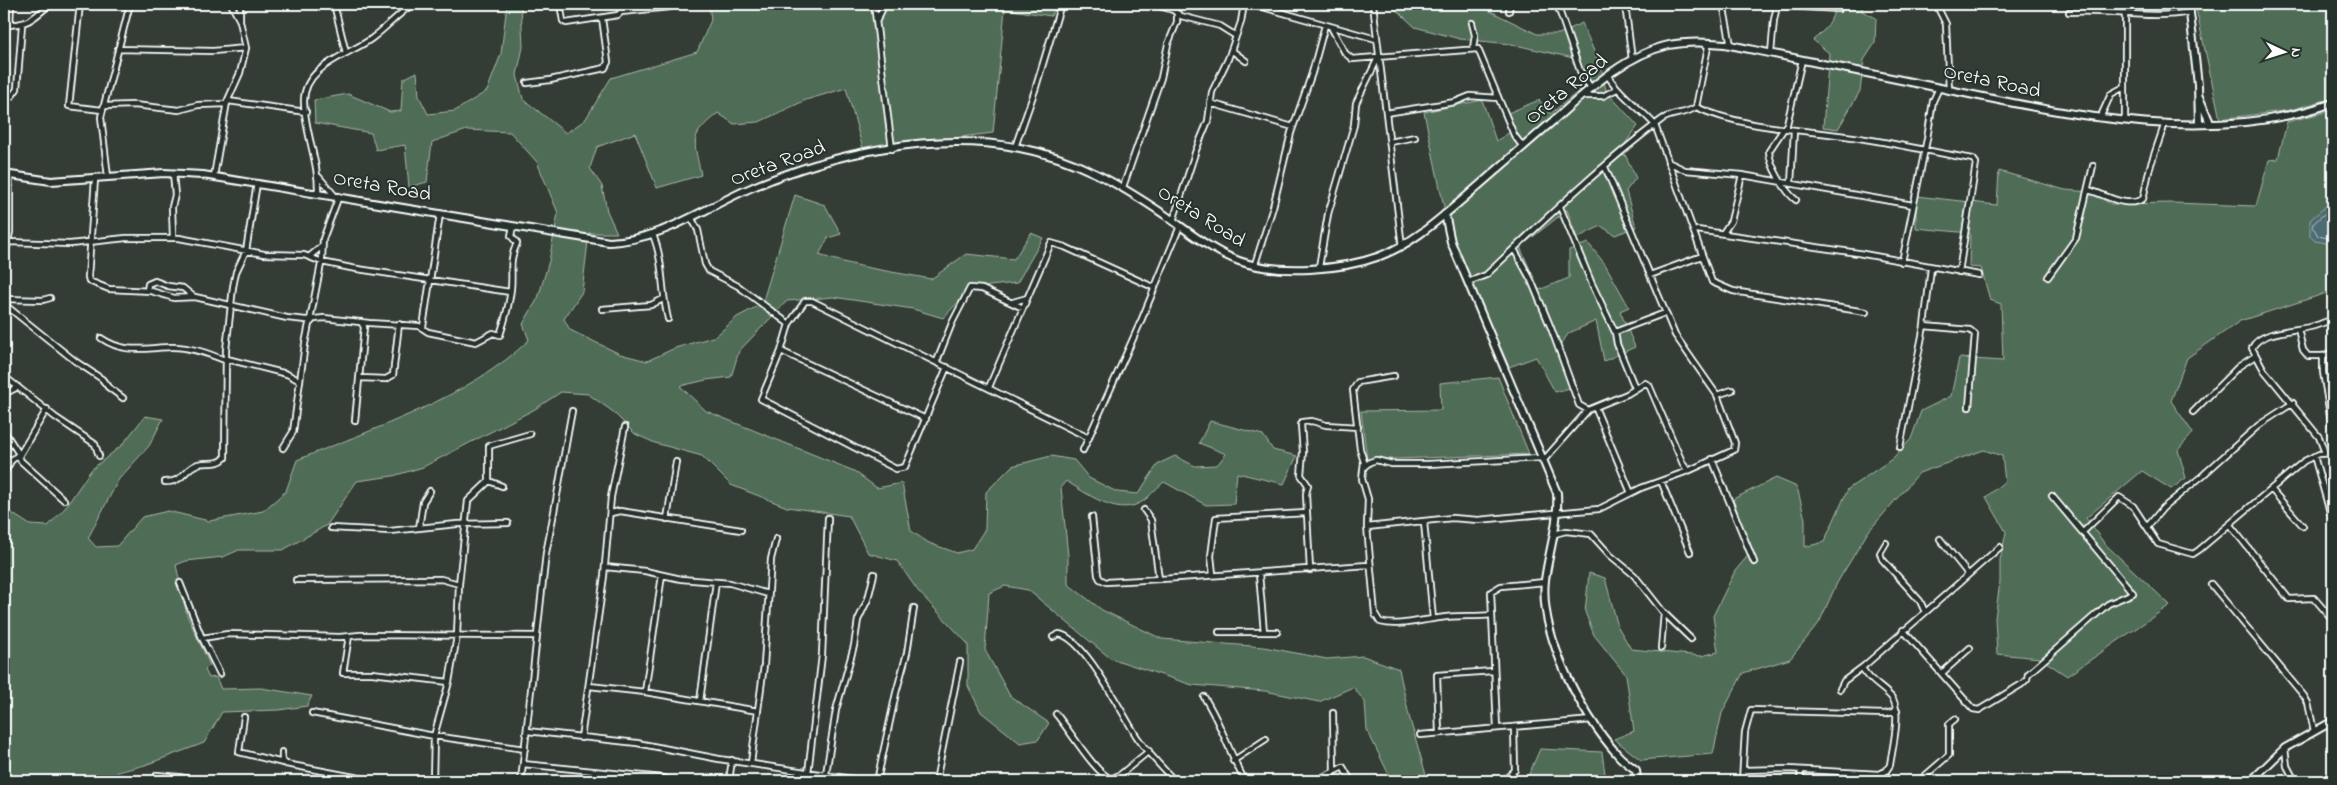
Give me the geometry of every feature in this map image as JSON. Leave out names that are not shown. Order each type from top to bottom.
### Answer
[{"type":"street","points":[[10,25],[11,4]]},
{"type":"street","points":[[4,25],[22,25],[30,22],[50,4]]},
{"type":"street","points":[[80,4],[69,106],[103,108],[134,105],[179,110],[198,105],[227,102],[306,112]]},
{"type":"street","points":[[108,177],[103,147],[103,108],[130,4]]},
{"type":"street","points":[[231,4],[240,21]]},
{"type":"street","points":[[214,176],[227,102],[240,73],[246,48],[240,21],[240,4]]},
{"type":"street","points":[[334,4],[346,53]]},
{"type":"street","points":[[318,193],[319,177],[304,100],[317,72],[370,40],[413,4]]},
{"type":"street","points":[[560,4],[563,21],[566,23],[602,18],[621,12],[670,7],[676,4]]},
{"type":"street","points":[[620,4],[621,12]]},
{"type":"street","points":[[1015,147],[1035,90],[1061,4]]},
{"type":"street","points":[[1152,4],[1173,10],[1176,14],[1220,26],[1236,36]]},
{"type":"street","points":[[1173,221],[1196,150],[1206,128],[1212,92],[1231,50],[1244,4]]},
{"type":"street","points":[[1252,4],[1376,39]]},
{"type":"street","points":[[1373,4],[1402,247]]},
{"type":"street","points":[[1509,11],[1510,4]]},
{"type":"street","points":[[1557,4],[1580,71],[1591,88]]},
{"type":"street","points":[[1625,4],[1632,60]]},
{"type":"street","points":[[1723,4],[1731,45]]},
{"type":"street","points":[[1748,4],[1839,9]]},
{"type":"street","points":[[1936,4],[1946,22],[1949,90]]},
{"type":"street","points":[[2189,4],[2199,96],[2199,123]]},
{"type":"street","points":[[884,5],[875,6],[892,149]]},
{"type":"street","points":[[877,20],[884,5]]},
{"type":"street","points":[[1771,53],[1777,6]]},
{"type":"street","points":[[2069,12],[2104,10],[2125,14],[2170,16],[2190,12]]},
{"type":"street","points":[[1123,187],[1161,78],[1168,44],[1177,22],[1176,14]]},
{"type":"street","points":[[2124,120],[2125,14]]},
{"type":"street","points":[[604,30],[612,16]]},
{"type":"street","points":[[527,83],[605,68],[608,62],[602,18]]},
{"type":"street","points":[[1472,23],[1474,48]]},
{"type":"street","points":[[4,95],[12,96],[17,89],[22,25]]},
{"type":"street","points":[[1255,264],[1325,25]]},
{"type":"street","points":[[1331,27],[1345,53],[1352,59],[1474,48],[1479,51],[1514,135],[1523,147]]},
{"type":"street","points":[[1468,282],[1486,275],[1605,167],[1663,118],[1690,112],[1696,107],[1708,47],[1704,42]]},
{"type":"street","name":"Oreta Road","points":[[7,175],[51,181],[173,173],[214,176],[609,242],[625,241],[653,235],[752,187],[815,165],[892,149],[976,141],[1055,156],[1090,169],[1123,187],[1211,247],[1240,262],[1272,268],[1319,268],[1378,257],[1402,247],[1445,214],[1591,88],[1632,60],[1668,45],[1704,42],[1731,45],[2043,110],[2100,118],[2164,123],[2210,123],[2279,116],[2333,103]]},
{"type":"street","points":[[118,49],[213,51],[246,48]]},
{"type":"street","points":[[1231,50],[1246,61]]},
{"type":"street","points":[[1319,268],[1328,214],[1354,126],[1356,103],[1379,56]]},
{"type":"street","points":[[1796,200],[1782,183],[1771,162],[1769,151],[1787,124],[1802,60]]},
{"type":"street","points":[[1608,76],[1617,89],[1655,125],[1712,282],[1733,291],[1866,312]]},
{"type":"street","points":[[2100,118],[2111,94],[2124,87]]},
{"type":"street","points":[[1902,262],[1933,101],[1939,88]]},
{"type":"street","points":[[1582,96],[1603,96],[1617,89]]},
{"type":"street","points":[[1386,113],[1455,102],[1470,96],[1498,98]]},
{"type":"street","points":[[2199,96],[2210,123]]},
{"type":"street","points":[[1210,103],[1294,127]]},
{"type":"street","points":[[1696,107],[1711,114],[1784,129],[1853,137],[1975,160],[1960,272]]},
{"type":"street","points":[[2088,190],[2117,201],[2132,202],[2143,199],[2150,167],[2164,123]]},
{"type":"street","points":[[1791,184],[1794,130]]},
{"type":"street","points":[[1390,142],[1415,137]]},
{"type":"street","points":[[1668,162],[1685,170],[1742,175],[1913,205]]},
{"type":"street","points":[[2048,278],[2056,269],[2066,250],[2074,242],[2093,166]]},
{"type":"street","points":[[1367,527],[1452,518],[1478,520],[1599,509],[1631,493],[1730,453],[1735,446],[1717,395],[1700,367],[1688,356],[1675,335],[1605,167]]},
{"type":"street","points":[[173,173],[175,187],[172,207],[173,238]]},
{"type":"street","points":[[4,257],[9,242],[7,175]]},
{"type":"street","points":[[1724,233],[1731,221],[1742,175]]},
{"type":"street","points":[[283,448],[293,432],[309,321],[322,262],[321,247],[337,196],[319,177]]},
{"type":"street","points":[[95,179],[89,281],[109,289],[147,291],[174,298],[195,297],[232,304],[271,315],[309,321],[324,318],[361,321],[366,325],[399,324],[423,327],[428,332],[476,342],[493,334],[500,335],[506,322],[510,292],[510,258],[517,243],[511,236],[513,226]]},
{"type":"street","points":[[165,482],[179,481],[196,465],[219,462],[224,458],[226,350],[234,280],[246,251],[257,183]]},
{"type":"street","points":[[1560,207],[1592,284],[1615,332],[1617,344],[1635,388]]},
{"type":"street","points":[[423,327],[440,214]]},
{"type":"street","points":[[1445,214],[1451,242],[1557,493],[1558,513],[1545,582],[1545,605],[1551,630],[1567,672],[1593,720],[1619,756],[1636,770],[1637,781]]},
{"type":"street","points":[[692,217],[698,230],[705,264],[709,271],[738,286],[789,324]]},
{"type":"street","points":[[1083,450],[1155,288],[1180,226]]},
{"type":"street","points":[[92,229],[99,240]]},
{"type":"street","points":[[1697,230],[1858,253],[1931,268],[1979,275]]},
{"type":"street","points":[[653,235],[658,248],[663,299],[668,319]]},
{"type":"street","points":[[9,242],[91,243],[99,240],[173,238],[246,251],[310,256],[322,262],[394,276],[430,279],[510,292]]},
{"type":"street","points":[[989,387],[1051,243],[1065,246],[1155,288]]},
{"type":"street","points":[[310,256],[321,247]]},
{"type":"street","points":[[1514,249],[1544,312],[1579,405],[1588,410]]},
{"type":"street","points":[[1650,275],[1702,256]]},
{"type":"street","points":[[1900,446],[1924,326],[1931,268]]},
{"type":"street","points":[[147,291],[148,284],[156,280],[168,286],[183,288],[195,297]]},
{"type":"street","points":[[937,361],[952,322],[970,288],[977,288],[1013,302],[1023,308]]},
{"type":"street","points":[[4,299],[50,298]]},
{"type":"street","points":[[1013,302],[1027,298]]},
{"type":"street","points":[[602,309],[651,305],[663,299]]},
{"type":"street","points":[[947,367],[905,467],[896,469],[762,401],[761,396],[781,351],[789,324],[805,301],[812,301],[937,361],[1089,438]]},
{"type":"street","points":[[4,304],[75,361],[102,379],[108,387],[123,398]]},
{"type":"street","points":[[1615,332],[1665,312]]},
{"type":"street","points":[[2333,319],[2298,329],[2272,333],[2254,344],[2252,348],[2255,356],[2318,437],[2319,444],[2316,455],[2333,523]]},
{"type":"street","points":[[360,378],[386,379],[393,375],[399,324]]},
{"type":"street","points":[[355,422],[366,325]]},
{"type":"street","points":[[1924,326],[1970,330],[1975,334],[1969,406]]},
{"type":"street","points":[[2298,329],[2304,353],[2310,356],[2323,356],[2333,352]]},
{"type":"street","points":[[101,338],[130,350],[172,347],[217,355],[227,360],[245,362],[300,381]]},
{"type":"street","points":[[217,355],[226,350]]},
{"type":"street","points":[[781,351],[926,419]]},
{"type":"street","points":[[2193,412],[2238,367],[2255,356]]},
{"type":"street","points":[[2323,356],[2322,372],[2333,433]]},
{"type":"street","points":[[295,378],[301,374]]},
{"type":"street","points":[[4,376],[95,444],[99,456]]},
{"type":"street","points":[[1394,376],[1361,381],[1355,384],[1353,399],[1364,467],[1362,479],[1368,499],[1367,527],[1374,609],[1380,622],[1409,623],[1432,619],[1491,615]]},
{"type":"street","points":[[1364,467],[1376,460],[1392,464],[1428,464],[1542,459],[1588,410],[1627,394],[1644,383],[1649,385],[1683,464],[1688,471]]},
{"type":"street","points":[[4,394],[18,387]]},
{"type":"street","points":[[1717,395],[1732,390]]},
{"type":"street","points":[[2148,527],[2163,508],[2259,425],[2293,403]]},
{"type":"street","points":[[1595,406],[1631,493]]},
{"type":"street","points":[[4,457],[11,461],[19,454],[43,419],[47,409]]},
{"type":"street","points":[[521,781],[546,553],[553,527],[557,489],[572,411]]},
{"type":"street","points":[[1310,570],[1306,494],[1308,485],[1301,474],[1302,422],[1312,421],[1326,426],[1358,427]]},
{"type":"street","points":[[581,738],[605,567],[611,497],[625,427]]},
{"type":"street","points":[[4,431],[19,454],[21,461],[64,500]]},
{"type":"street","points":[[433,781],[434,736],[449,682],[457,636],[459,584],[468,501],[489,481],[489,446],[530,434]]},
{"type":"street","points":[[2319,444],[2326,453]]},
{"type":"street","points":[[2082,533],[2119,497],[2133,506],[2158,544],[2192,554],[2230,525],[2271,489],[2316,455],[2333,453]]},
{"type":"street","points":[[4,457],[10,463],[4,473]]},
{"type":"street","points":[[1712,459],[1754,562]]},
{"type":"street","points":[[667,519],[676,462]]},
{"type":"street","points":[[489,481],[502,486]]},
{"type":"street","points":[[1661,481],[1690,552]]},
{"type":"street","points":[[2271,489],[2303,526]]},
{"type":"street","points":[[419,528],[423,502],[430,491]]},
{"type":"street","points":[[1903,630],[1973,709],[1979,710],[2022,684],[2027,679],[2028,674],[2108,604],[2133,593],[2052,496]]},
{"type":"street","points":[[1144,510],[1149,515],[1153,529],[1159,579]]},
{"type":"street","points":[[611,513],[620,511],[741,530]]},
{"type":"street","points":[[1213,574],[1211,556],[1216,518],[1307,513]]},
{"type":"street","points":[[1092,517],[1100,579],[1106,582],[1213,574],[1259,574],[1370,565]]},
{"type":"street","points":[[808,773],[822,655],[828,518]]},
{"type":"street","points":[[1424,522],[1432,619]]},
{"type":"street","points":[[332,528],[390,531],[466,524],[508,523]]},
{"type":"street","points":[[2230,525],[2290,599],[2314,598],[2333,618]]},
{"type":"street","points":[[1554,534],[1566,531],[1591,534],[1610,555],[1634,575],[1664,613],[1691,639]]},
{"type":"street","points":[[751,762],[758,711],[771,559],[776,539]]},
{"type":"street","points":[[1940,540],[1968,574]]},
{"type":"street","points":[[1886,543],[1880,553],[1882,559],[1920,601],[1925,612]]},
{"type":"street","points":[[1840,689],[1844,681],[1862,668],[1903,630],[2000,547]]},
{"type":"street","points":[[605,567],[741,585],[768,594]]},
{"type":"street","points":[[829,777],[836,710],[854,646],[858,620],[868,599],[874,574]]},
{"type":"street","points":[[1259,574],[1264,632]]},
{"type":"street","points":[[646,692],[662,575]]},
{"type":"street","points":[[296,580],[431,579],[448,580],[459,584]]},
{"type":"street","points":[[700,701],[716,582]]},
{"type":"street","points":[[1498,728],[1493,671],[1490,592],[1501,586],[1545,582]]},
{"type":"street","points":[[180,583],[202,638],[220,674]]},
{"type":"street","points":[[2211,584],[2304,696],[2308,703],[2314,731]]},
{"type":"street","points":[[877,781],[896,693],[907,653],[914,608]]},
{"type":"street","points":[[1661,648],[1664,613]]},
{"type":"street","points":[[1219,632],[1277,632]]},
{"type":"street","points":[[202,638],[228,634],[536,636]]},
{"type":"street","points":[[1053,636],[1059,634],[1065,636],[1087,658],[1104,679],[1121,712],[1148,751],[1175,781]]},
{"type":"street","points":[[349,636],[343,673],[372,672],[449,682]]},
{"type":"street","points":[[1942,673],[1970,648]]},
{"type":"street","points":[[936,781],[960,662]]},
{"type":"street","points":[[1862,668],[1869,680],[1892,698],[1897,711],[1890,765],[1886,772],[1880,774]]},
{"type":"street","points":[[1439,732],[1437,675],[1493,671]]},
{"type":"street","points":[[589,686],[646,692],[758,711]]},
{"type":"street","points":[[1204,697],[1222,728],[1233,760],[1245,781]]},
{"type":"street","points":[[1742,781],[1744,732],[1751,710],[1885,714],[1897,711]]},
{"type":"street","points":[[312,713],[434,736],[525,749]]},
{"type":"street","points":[[1056,714],[1070,730],[1101,774],[1111,779],[1121,774],[1148,751]]},
{"type":"street","points":[[1333,714],[1334,771]]},
{"type":"street","points":[[244,717],[239,752],[283,763],[375,781]]},
{"type":"street","points":[[1919,781],[1949,755],[1949,724],[1955,719]]},
{"type":"street","points":[[1420,735],[1593,720]]},
{"type":"street","points":[[2251,781],[2285,748],[2333,721]]},
{"type":"street","points":[[1504,781],[1514,770],[1514,728]]},
{"type":"street","points":[[527,731],[637,743],[829,777],[866,781]]},
{"type":"street","points":[[1233,760],[1266,739]]},
{"type":"street","points":[[2285,748],[2287,766],[2295,781]]},
{"type":"street","points":[[282,752],[283,763]]},
{"type":"street","points":[[729,781],[732,760]]},
{"type":"street","points":[[523,764],[653,776],[672,781]]},
{"type":"street","points":[[1315,781],[1344,767],[1351,781]]},
{"type":"street","points":[[1743,770],[1801,770],[1880,774],[1898,781]]},
{"type":"street","points":[[1800,781],[1801,770]]},
{"type":"street","points":[[336,781],[337,774]]},
{"type":"street","points":[[157,775],[200,781]]},
{"type":"green space","points":[[507,4],[521,4],[523,47],[517,75],[523,99],[566,133],[585,120],[611,78],[697,52],[711,20],[709,4],[1057,4],[1051,16],[1005,9],[993,133],[863,149],[846,88],[806,100],[759,122],[734,124],[718,113],[702,128],[696,140],[696,154],[701,175],[657,188],[635,133],[597,147],[590,168],[602,186],[607,211],[617,233],[589,233],[582,292],[564,319],[570,330],[620,354],[647,361],[675,348],[716,336],[737,317],[762,304],[795,195],[825,205],[841,234],[828,238],[819,255],[861,266],[931,279],[966,254],[1014,259],[1031,233],[1043,238],[1017,283],[989,286],[967,293],[943,318],[913,309],[833,297],[787,301],[739,351],[731,377],[680,386],[706,411],[854,471],[877,488],[902,483],[911,531],[929,543],[957,553],[972,549],[985,529],[986,492],[1012,466],[1051,456],[1074,460],[1089,478],[1117,492],[1138,494],[1158,464],[1175,456],[1195,466],[1217,465],[1226,454],[1199,443],[1210,421],[1263,435],[1273,450],[1297,456],[1284,484],[1237,473],[1234,504],[1206,505],[1164,482],[1140,503],[1121,507],[1092,497],[1066,481],[1061,487],[1068,556],[1068,584],[1102,610],[1162,639],[1264,647],[1327,659],[1363,656],[1399,669],[1409,716],[1426,775],[1441,781],[1392,781],[1367,730],[1365,702],[1353,687],[1319,702],[1265,691],[1192,685],[1110,658],[1028,590],[1005,586],[989,593],[985,650],[1010,696],[1049,723],[1038,740],[1020,743],[981,712],[968,686],[968,644],[918,591],[897,561],[868,553],[849,516],[787,507],[731,485],[702,456],[655,443],[635,434],[612,411],[588,394],[561,392],[535,409],[423,467],[393,476],[357,481],[327,525],[283,550],[239,550],[223,557],[186,561],[176,565],[187,615],[210,665],[205,670],[209,678],[216,677],[221,689],[261,688],[312,696],[307,706],[279,710],[222,712],[204,743],[145,765],[118,772],[109,781],[4,781],[4,508],[30,525],[48,526],[65,508],[91,470],[122,445],[145,416],[163,419],[149,446],[119,479],[88,538],[96,547],[117,546],[142,517],[168,511],[209,521],[263,511],[286,491],[297,460],[419,410],[450,395],[505,360],[529,340],[523,324],[538,298],[549,261],[558,213],[537,162],[510,132],[467,130],[432,142],[427,182],[409,187],[405,145],[376,150],[371,133],[315,123],[314,100],[348,94],[390,112],[401,111],[403,79],[417,72],[419,96],[428,114],[455,111],[487,91],[501,54]]},
{"type":"green space","points":[[1390,4],[1458,4],[1488,10],[1537,34],[1559,34],[1582,23],[1602,70],[1606,91],[1638,126],[1622,148],[1636,178],[1626,191],[1636,227],[1615,235],[1601,226],[1577,238],[1567,210],[1520,247],[1539,290],[1569,278],[1569,250],[1588,243],[1605,264],[1629,307],[1620,311],[1635,347],[1604,361],[1596,321],[1569,333],[1560,345],[1574,387],[1555,392],[1536,357],[1509,367],[1449,231],[1424,112],[1482,100],[1496,141],[1515,129],[1508,113],[1539,100],[1550,114],[1584,87],[1573,58],[1511,44],[1460,39],[1415,27]]},
{"type":"green space","points":[[1835,4],[1863,4],[1862,11],[1876,18],[1875,43],[1864,60],[1860,91],[1838,129],[1823,127],[1829,53],[1813,40],[1828,25],[1833,15]]},
{"type":"green space","points":[[2195,4],[2333,4],[2333,98],[2290,110],[2220,119]]},
{"type":"green space","points":[[2333,110],[2333,291],[2240,321],[2187,358],[2171,401],[2193,433],[2178,450],[2186,478],[2171,489],[2142,471],[2086,518],[2104,543],[2170,605],[2067,676],[2040,658],[1997,654],[1995,618],[2000,582],[2000,560],[2006,532],[1986,497],[2005,481],[2002,456],[1984,450],[1919,473],[1868,532],[1837,583],[1819,623],[1790,659],[1743,673],[1722,713],[1713,754],[1641,760],[1614,739],[1634,731],[1626,675],[1594,635],[1585,612],[1589,573],[1605,578],[1618,627],[1631,649],[1701,656],[1718,652],[1713,616],[1735,571],[1751,552],[1733,499],[1776,478],[1797,487],[1805,519],[1805,547],[1824,542],[1848,489],[1892,459],[1911,439],[1921,411],[1951,396],[1959,358],[2003,361],[2001,304],[1990,300],[1981,268],[1969,267],[1970,233],[1916,228],[1916,196],[1997,205],[1999,171],[2065,190],[2090,192],[2111,204],[2173,203],[2256,206],[2269,160],[2278,159],[2287,122]]},
{"type":"green space","points":[[1498,377],[1529,454],[1367,460],[1361,411],[1441,410],[1440,383]]},
{"type":"green space","points":[[1540,749],[1602,752],[1606,781],[1526,781]]},
{"type":"water","points":[[2333,200],[2333,244],[2315,241],[2310,236],[2310,220]]}]
